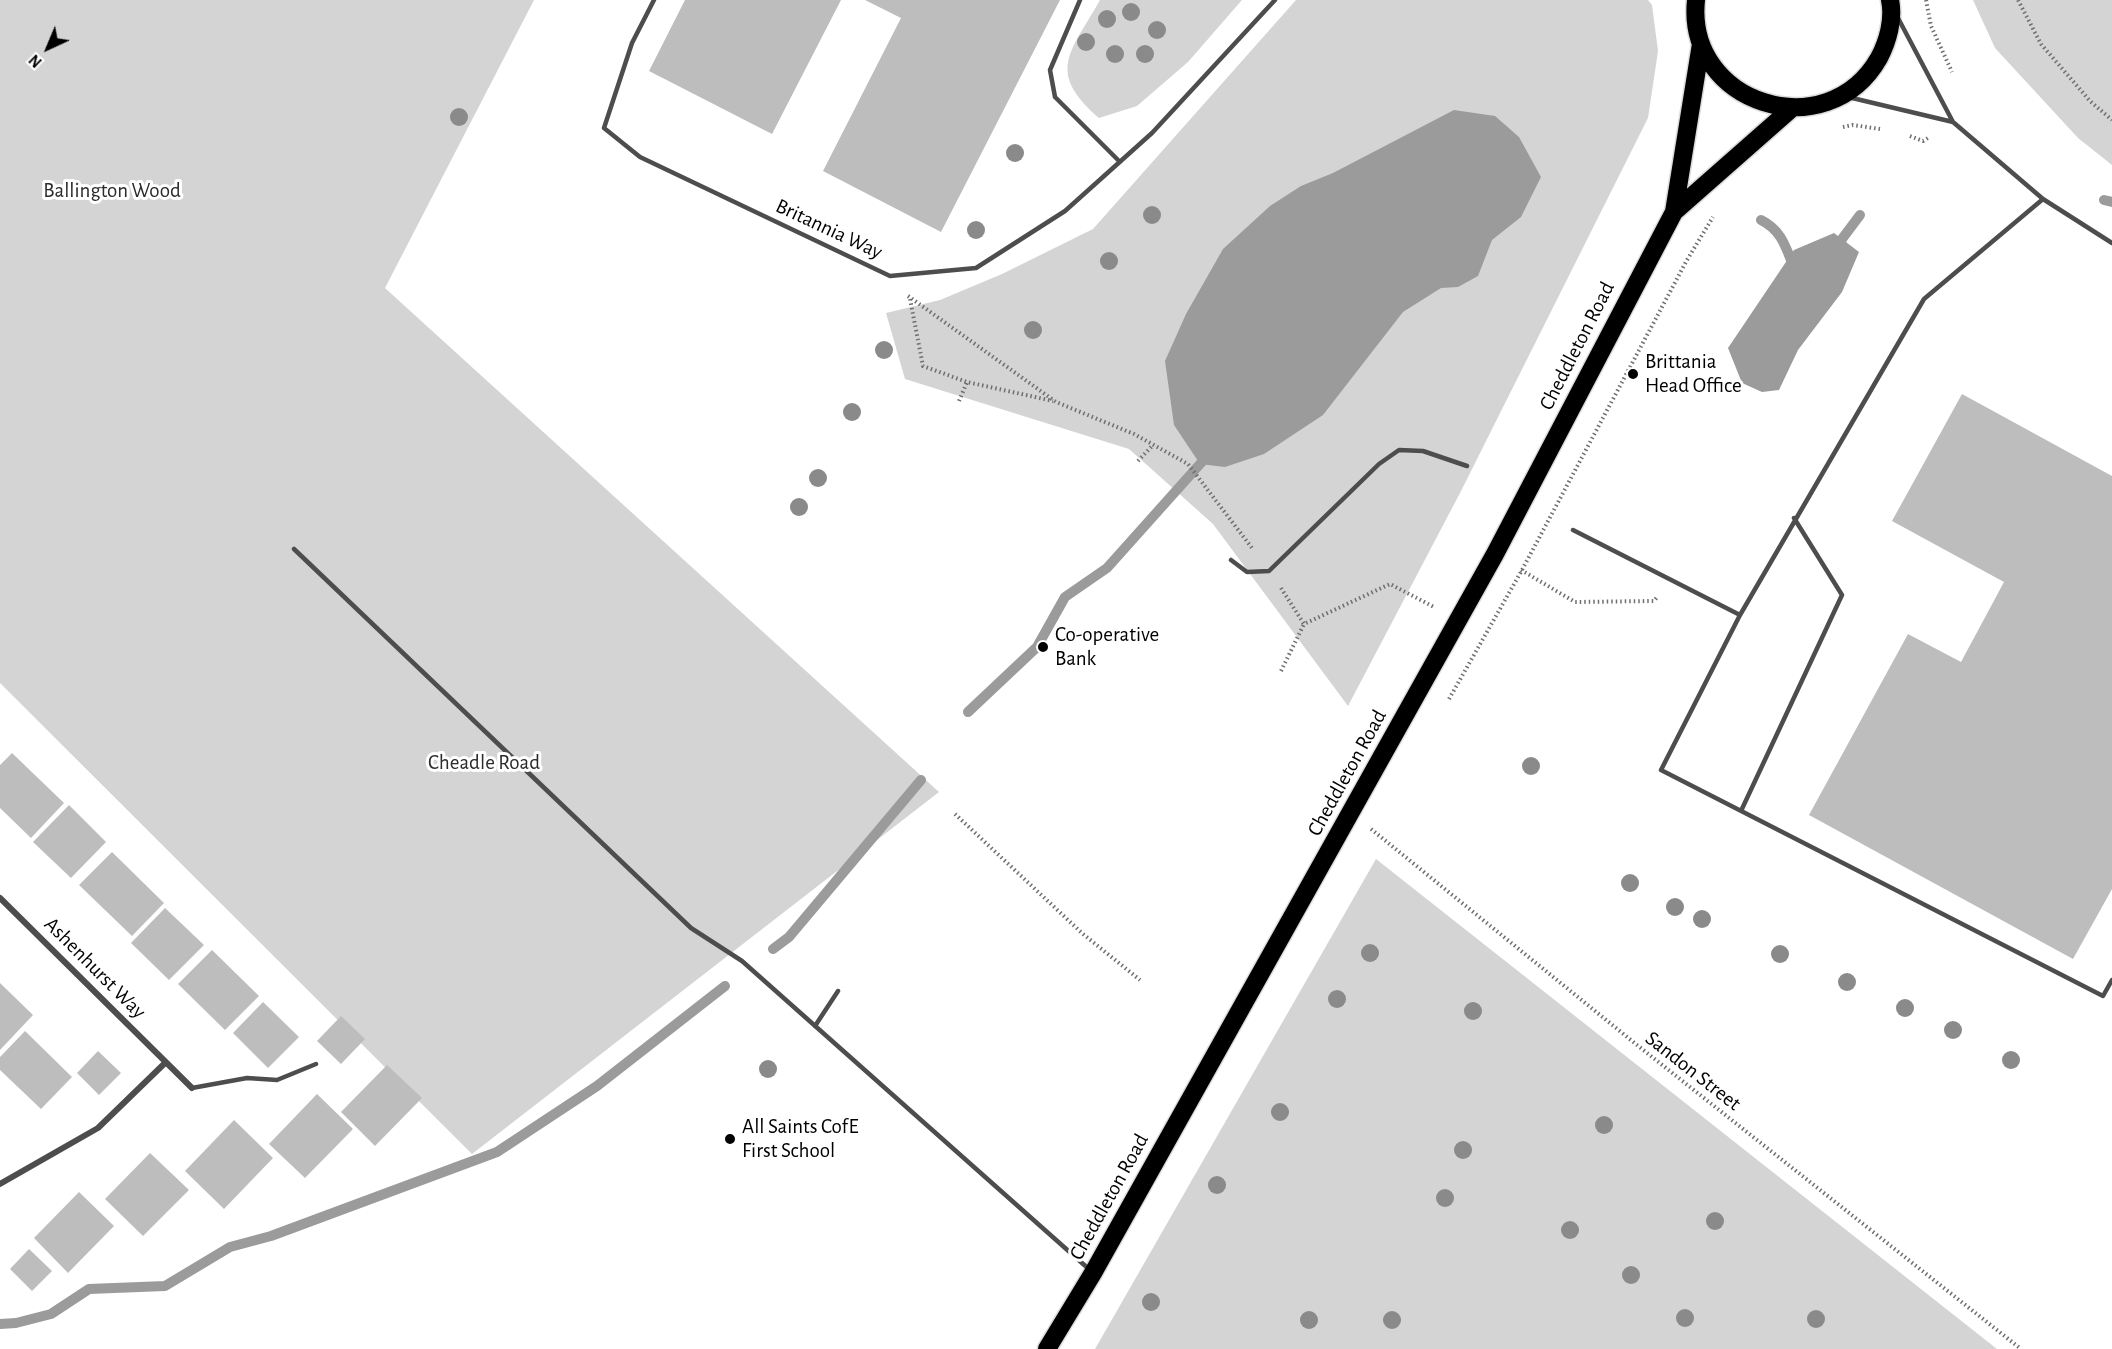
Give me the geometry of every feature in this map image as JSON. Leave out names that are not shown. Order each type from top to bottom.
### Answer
[{"type":"highway","name":"Cheddleton Road","points":[[1696,0],[1695,10],[1701,44],[1710,63],[1734,89],[1756,101],[1791,109],[1818,105],[1841,96],[1862,80],[1883,51],[1889,34],[1891,3]]},
{"type":"highway","name":"Cheddleton Road","points":[[1047,1349],[1093,1273],[1458,620],[1674,212],[1701,44]]},
{"type":"highway","name":"Cheddleton Road","points":[[1674,212],[1791,109]]},
{"type":"street","name":"Ashenhurst Way","points":[[0,898],[192,1088]]},
{"type":"street","points":[[0,1184],[98,1128],[166,1062]]},
{"type":"lane","name":"Britannia Way","points":[[654,0],[632,43],[604,128],[640,158],[890,276],[976,268],[1065,211],[1152,134],[1275,0]]},
{"type":"lane","points":[[1080,0],[1050,70],[1055,97],[1119,162]]},
{"type":"lane","points":[[1891,3],[1953,122],[2043,199],[2112,243]]},
{"type":"lane","points":[[1841,96],[1953,122]]},
{"type":"lane","points":[[2043,199],[1924,299],[1794,518],[1740,615],[1661,770],[2103,996],[2112,980]]},
{"type":"lane","points":[[1231,560],[1247,572],[1269,571],[1379,464],[1399,450],[1423,451],[1467,466]]},
{"type":"lane","points":[[1741,811],[1842,595],[1794,518]]},
{"type":"lane","points":[[1573,530],[1740,615]]},
{"type":"lane","points":[[294,549],[691,928],[742,961],[1093,1273]]},
{"type":"lane","points":[[815,1026],[838,991]]},
{"type":"lane","points":[[192,1088],[247,1078],[277,1080],[316,1064]]},
{"type":"path","points":[[2018,0],[2041,44],[2090,101],[2112,120]]},
{"type":"path","points":[[1901,132],[1923,141],[1953,122]]},
{"type":"path","points":[[1833,129],[1853,125],[1891,130]]},
{"type":"path","points":[[1448,701],[1522,570],[1687,260],[1717,210]]},
{"type":"path","points":[[890,276],[910,299],[1056,402]]},
{"type":"path","points":[[910,299],[923,366],[967,382],[1056,402],[1134,434],[1188,464],[1269,571],[1304,624]]},
{"type":"path","points":[[959,401],[967,382]]},
{"type":"path","points":[[1138,461],[1154,445]]},
{"type":"path","points":[[1529,575],[1575,602],[1654,601],[1671,580]]},
{"type":"path","points":[[1281,671],[1304,624],[1390,584],[1458,620]]},
{"type":"path","name":"Sandon Street","points":[[1350,812],[1637,1045],[2022,1349]]},
{"type":"path","points":[[955,814],[1083,934],[1140,980]]},
{"type":"path","points":[[1368,842],[1379,821]]},
{"type":"green space","name":"Cheadle Road","points":[[0,0],[534,0],[385,288],[939,792],[472,1154],[0,683]]},
{"type":"green space","points":[[1100,0],[1242,0],[1188,62],[1137,106],[1099,118],[1082,102],[1072,87],[1068,74],[1068,61],[1080,34]]},
{"type":"green space","points":[[1296,0],[1648,0],[1652,5],[1658,51],[1648,118],[1460,493],[1348,706],[1213,524],[1129,449],[905,379],[886,313],[940,300],[1002,274],[1093,229]]},
{"type":"green space","points":[[1973,0],[2112,0],[2112,165],[2078,138],[1995,48]]},
{"type":"green space","points":[[1376,859],[1997,1349],[1095,1349]]},
{"type":"shaded area","points":[[1454,110],[1495,116],[1519,137],[1541,177],[1521,217],[1492,240],[1478,276],[1458,287],[1441,288],[1403,312],[1323,415],[1264,454],[1225,467],[1200,464],[1174,425],[1165,361],[1186,314],[1223,249],[1270,206],[1301,186],[1333,173]]},
{"type":"shaded area","points":[[1834,233],[1859,252],[1842,292],[1798,350],[1779,390],[1762,392],[1742,383],[1728,348],[1794,250]]},
{"type":"building","points":[[685,0],[841,0],[772,134],[649,71]]},
{"type":"building","points":[[865,0],[1060,0],[941,232],[823,171],[901,18]]},
{"type":"building","points":[[1962,394],[2112,476],[2112,889],[2073,959],[1809,815],[1908,634],[1961,662],[2004,582],[1892,521]]},
{"type":"building","points":[[12,753],[64,803],[31,838],[0,808],[0,765]]},
{"type":"building","points":[[69,805],[106,842],[71,878],[33,842]]},
{"type":"building","points":[[112,852],[164,903],[132,936],[79,885]]},
{"type":"building","points":[[165,908],[204,945],[169,980],[131,943]]},
{"type":"building","points":[[212,950],[259,996],[225,1030],[178,984]]},
{"type":"building","points":[[0,983],[33,1015],[0,1050]]},
{"type":"building","points":[[263,1002],[299,1037],[268,1068],[233,1033]]},
{"type":"building","points":[[341,1016],[365,1039],[341,1064],[317,1041]]},
{"type":"building","points":[[25,1031],[72,1077],[41,1109],[0,1070],[0,1057]]},
{"type":"building","points":[[98,1051],[121,1073],[99,1095],[77,1073]]},
{"type":"building","points":[[387,1065],[422,1098],[375,1146],[341,1112]]},
{"type":"building","points":[[317,1094],[353,1129],[305,1178],[269,1144]]},
{"type":"building","points":[[234,1120],[273,1158],[224,1209],[185,1171]]},
{"type":"building","points":[[150,1153],[189,1190],[143,1236],[105,1199]]},
{"type":"building","points":[[79,1192],[114,1226],[68,1273],[34,1238]]},
{"type":"building","points":[[29,1249],[52,1271],[32,1291],[10,1269]]},
{"type":"waterway","points":[[2104,200],[2112,202]]},
{"type":"waterway","points":[[1838,254],[1842,239],[1860,215]]},
{"type":"waterway","points":[[1761,220],[1779,235],[1795,270]]},
{"type":"waterway","points":[[968,712],[1037,647],[1065,597],[1107,568],[1209,454]]},
{"type":"waterway","points":[[773,949],[789,937],[921,780]]},
{"type":"waterway","points":[[0,1324],[16,1323],[51,1314],[89,1289],[165,1286],[230,1247],[271,1236],[497,1152],[597,1086],[725,986]]},
{"type":"place","name":"Brittania Head Office","points":[[1633,374]]},
{"type":"place","name":"Co-operative Bank","points":[[1043,647]]},
{"type":"place","name":"All Saints CofE First School","points":[[730,1139]]},
{"type":"park label","name":"Ballington Wood","points":[[112,191]]}]
